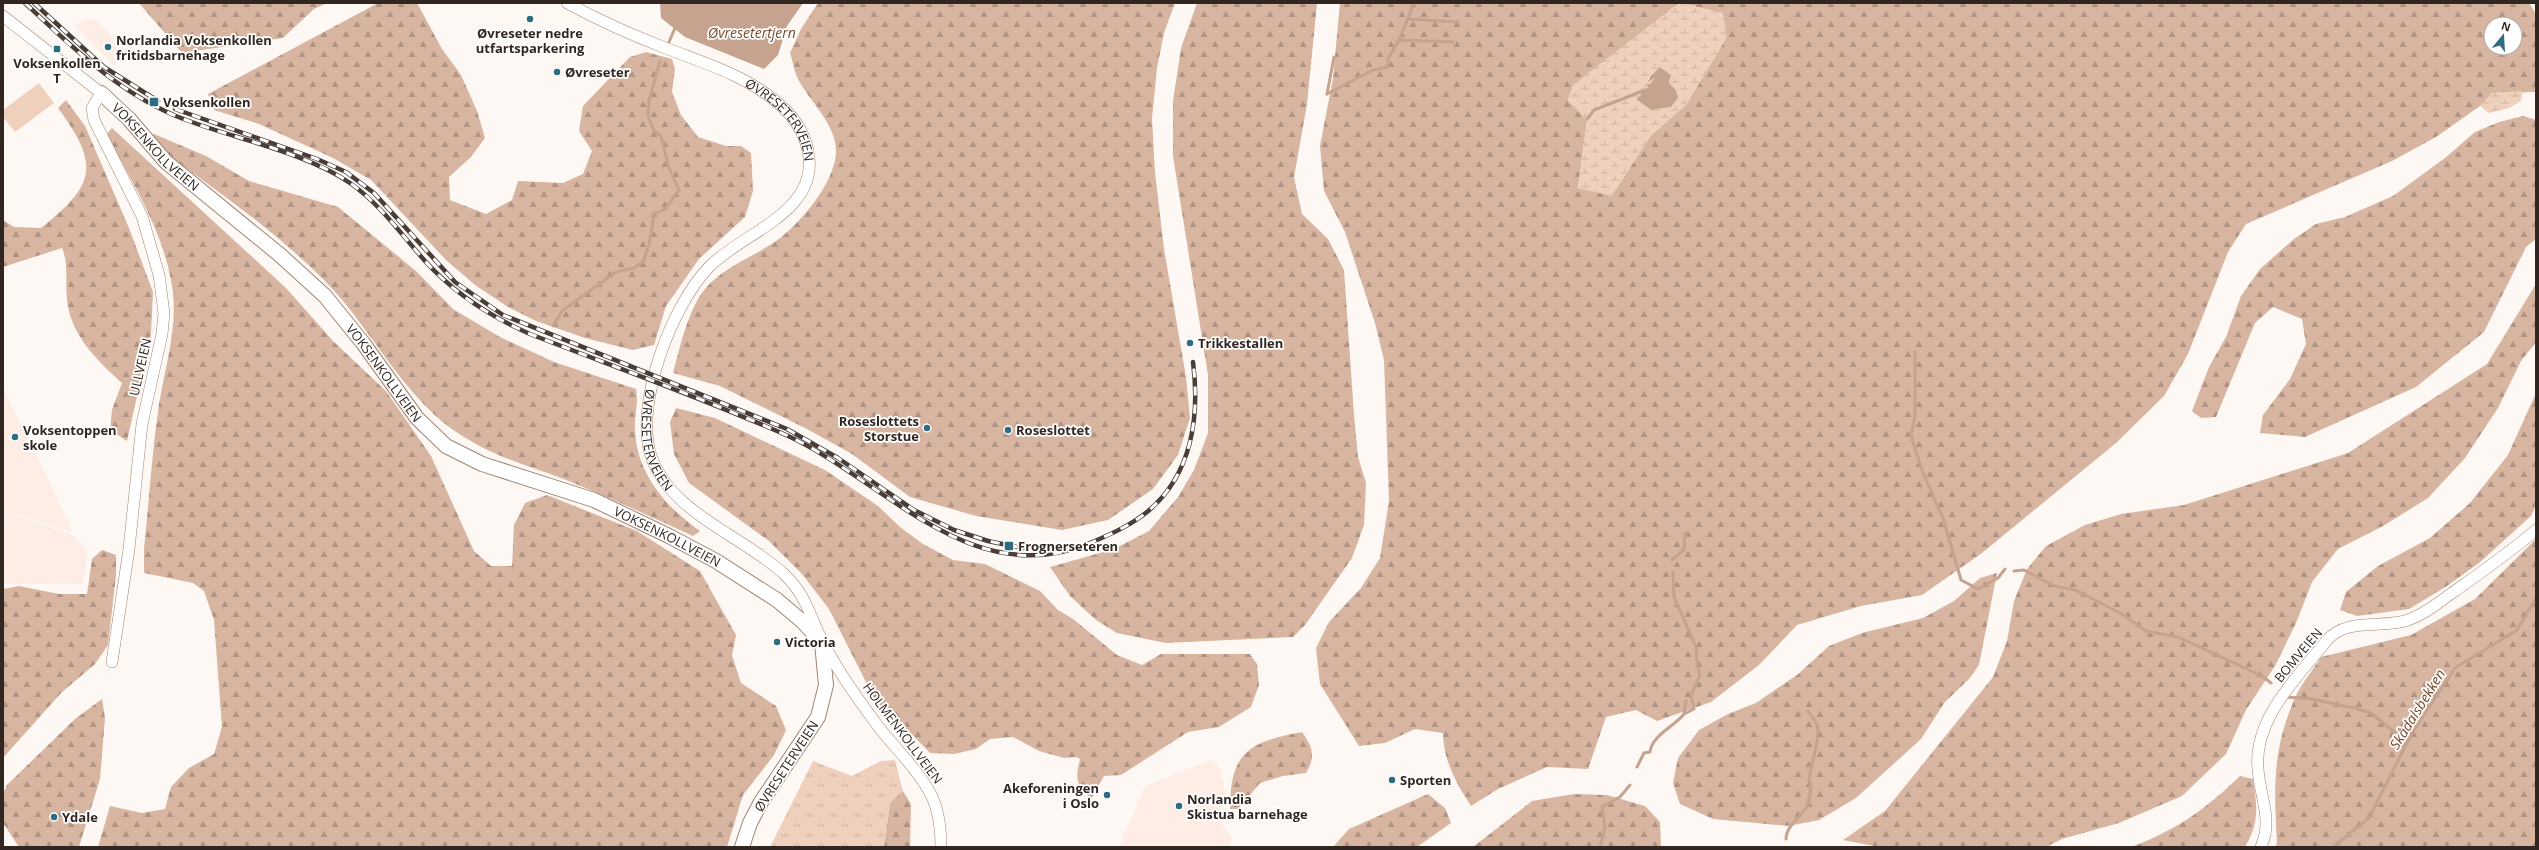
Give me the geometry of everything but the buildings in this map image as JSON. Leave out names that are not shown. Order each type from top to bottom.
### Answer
[{"type":"main road","name":"VOKSENKOLLVEIEN","points":[[101,93],[129,119],[166,162],[280,255],[325,296],[363,343],[417,418],[446,446],[482,464],[594,500],[716,560],[777,600],[803,622],[822,643]]},
{"type":"main road","name":"ØVRESETERVEIEN","points":[[742,847],[750,823],[761,802],[818,717],[826,685],[822,643]]},
{"type":"street","name":"ØVRESETERVEIEN","points":[[568,3],[619,29],[750,84],[784,108],[804,136],[810,162],[806,185],[798,198],[785,213],[729,250],[712,264],[690,290],[678,309],[667,335],[652,388],[647,429],[652,458],[666,484],[686,503],[770,562],[792,583],[811,611],[822,643]]},
{"type":"street","name":"VOKSENKOLLVEIEN","points":[[3,16],[101,93]]},
{"type":"street","name":"ULLVEIEN","points":[[101,93],[92,108],[94,120],[142,216],[159,275],[164,314],[162,334],[142,424],[129,549],[112,662]]},
{"type":"street","name":"BOMVEIEN","points":[[2261,847],[2267,824],[2258,769],[2263,734],[2281,698],[2327,640],[2336,632],[2345,628],[2396,623],[2417,616],[2494,564],[2536,530]]},
{"type":"street","name":"HOLMENKOLLVEIEN","points":[[822,643],[876,724],[929,791],[938,816],[941,847]]},
{"type":"shaded area","points":[[95,19],[116,40],[114,42],[118,46],[113,55],[117,64],[114,66],[77,28],[73,27],[84,20]]},
{"type":"shaded area","name":"Voksentoppen skole","points":[[3,389],[51,485],[72,532],[3,511]]},
{"type":"shaded area","points":[[3,512],[71,534],[88,551],[83,584],[3,584]]},
{"type":"shaded area","name":"Norlandia Skistua barnehage","points":[[1211,760],[1221,769],[1225,794],[1218,818],[1232,838],[1228,847],[1119,847],[1145,786]]},
{"type":"green space","points":[[139,3],[327,3],[314,9],[283,38],[182,53]]},
{"type":"green space","points":[[378,3],[417,3],[442,49],[461,75],[477,111],[485,138],[471,157],[449,177],[450,200],[486,214],[512,200],[518,181],[563,183],[583,174],[592,151],[579,131],[583,106],[630,57],[646,52],[672,59],[675,69],[672,92],[681,115],[698,137],[726,146],[741,146],[751,153],[753,191],[745,217],[699,259],[666,306],[654,345],[633,350],[585,338],[536,321],[508,307],[475,285],[446,260],[371,180],[333,158],[259,124],[214,110],[208,94]]},
{"type":"green space","points":[[818,3],[1175,3],[1164,33],[1157,68],[1152,118],[1155,173],[1164,249],[1186,377],[1190,418],[1178,455],[1153,489],[1108,520],[1062,530],[976,516],[910,497],[852,454],[807,429],[720,386],[673,373],[689,318],[705,289],[722,273],[780,238],[798,222],[823,189],[834,165],[836,154],[833,134],[798,79],[790,53],[801,29]]},
{"type":"green space","points":[[1197,3],[1317,3],[1307,104],[1294,177],[1302,214],[1328,239],[1344,270],[1358,457],[1366,483],[1364,525],[1352,558],[1305,625],[1293,637],[1166,643],[1117,633],[1096,620],[1070,596],[1050,567],[1114,549],[1149,531],[1178,497],[1194,470],[1208,433],[1208,375],[1173,156],[1173,101],[1181,48]]},
{"type":"green space","points":[[1340,3],[1679,3],[1573,86],[1568,100],[1587,120],[1578,188],[1612,195],[1651,135],[1687,104],[1722,13],[1681,3],[2529,3],[2536,14],[2536,92],[2492,93],[2480,106],[2436,137],[2392,161],[2246,224],[2228,252],[2188,354],[2164,396],[2116,443],[1982,553],[1922,595],[1861,606],[1797,625],[1759,665],[1711,702],[1657,721],[1636,710],[1606,717],[1588,769],[1547,767],[1498,789],[1471,806],[1456,780],[1448,762],[1445,753],[1443,733],[1415,729],[1385,743],[1359,746],[1320,684],[1316,648],[1329,622],[1361,588],[1380,558],[1389,501],[1384,360],[1375,323],[1345,232],[1324,191],[1320,146],[1333,78]]},
{"type":"green space","points":[[1679,3],[1723,13],[1727,37],[1687,104],[1651,135],[1612,196],[1578,188],[1587,120],[1568,100],[1573,85]],"holes":[[[1660,67],[1671,75],[1669,83],[1676,90],[1678,98],[1671,107],[1651,110],[1636,99],[1641,95],[1640,90],[1648,88],[1646,84],[1650,84],[1655,78],[1654,76],[1647,81],[1650,75]]]},
{"type":"green space","points":[[39,83],[54,103],[15,132],[3,117],[3,110]]},
{"type":"green space","points":[[2523,91],[2521,101],[2509,108],[2489,113],[2480,106],[2492,93]]},
{"type":"green space","points":[[66,100],[85,126],[129,228],[153,292],[151,333],[127,441],[110,430],[112,410],[122,383],[103,365],[87,346],[74,325],[69,313],[66,293],[66,267],[62,248],[3,267],[3,220],[14,227],[41,228],[73,199],[82,186],[86,173],[86,159],[81,145],[72,128],[58,108]]},
{"type":"green space","points":[[2523,116],[2536,120],[2536,239],[2526,247],[2484,332],[2416,387],[2305,437],[2260,433],[2263,415],[2290,379],[2306,344],[2302,319],[2273,307],[2255,323],[2216,417],[2201,418],[2192,411],[2209,367],[2226,337],[2241,296],[2260,269],[2294,239],[2316,224],[2345,217],[2393,196],[2445,158],[2475,132],[2499,122]]},
{"type":"green space","points":[[112,128],[286,288],[333,341],[386,391],[431,456],[474,551],[491,566],[512,566],[514,525],[525,503],[547,495],[637,531],[700,571],[736,635],[732,655],[741,683],[776,706],[786,730],[774,755],[743,795],[727,847],[98,847],[110,806],[142,813],[165,809],[171,787],[189,768],[214,754],[222,727],[214,620],[204,591],[193,583],[144,573],[144,549],[152,458],[159,404],[172,335],[174,307],[173,293],[164,251],[156,231],[138,191],[106,135]]},
{"type":"green space","points":[[154,134],[206,156],[249,181],[338,207],[416,271],[453,309],[500,337],[554,362],[636,389],[637,399],[635,429],[637,445],[647,474],[655,488],[665,500],[687,522],[700,531],[693,536],[566,480],[501,456],[476,444],[442,422],[423,404],[406,384],[342,299],[324,280],[260,223],[144,138]]},
{"type":"green space","points":[[2536,284],[2536,342],[2521,361],[2498,408],[2465,458],[2428,498],[2383,526],[2338,549],[2312,582],[2296,623],[2275,666],[2246,710],[2226,754],[2182,796],[2119,823],[2062,839],[2046,847],[1879,847],[1843,840],[1885,811],[1993,677],[2007,641],[2014,601],[2027,569],[2046,546],[2085,525],[2121,514],[2184,505],[2348,453],[2487,364]]},
{"type":"green space","points":[[2536,393],[2536,505],[2531,516],[2479,563],[2447,586],[2409,609],[2357,616],[2340,610],[2346,592],[2378,566],[2430,538],[2470,503],[2508,455]]},
{"type":"green space","points":[[676,408],[715,418],[825,470],[878,506],[900,527],[923,544],[953,560],[985,564],[1040,591],[1058,610],[1073,619],[1117,655],[1142,665],[1161,654],[1250,654],[1257,664],[1259,685],[1251,707],[1219,727],[1188,732],[1121,775],[1104,776],[1091,799],[1082,789],[1078,781],[1077,777],[1080,759],[1076,757],[1064,758],[1039,751],[1013,737],[990,739],[976,749],[954,754],[930,753],[897,719],[876,702],[829,609],[802,574],[769,541],[689,483],[674,454],[670,422]]},
{"type":"green space","points":[[2536,539],[2536,847],[2275,847],[2277,843],[2275,804],[2276,769],[2282,735],[2295,698],[2321,657],[2411,635],[2475,599]]},
{"type":"green space","points":[[102,550],[116,555],[116,575],[108,645],[95,664],[61,693],[3,758],[3,589],[19,586],[59,594],[87,594],[92,559]]},
{"type":"green space","points":[[1997,573],[1979,665],[1969,679],[1945,702],[1921,739],[1856,798],[1819,820],[1789,826],[1713,819],[1680,804],[1673,783],[1678,758],[1699,730],[1728,714],[1756,703],[1797,675],[1829,646],[1862,633],[1923,618],[1954,601],[1980,578]]},
{"type":"green space","points":[[102,699],[105,718],[100,779],[79,847],[19,847],[3,823],[3,794],[7,785],[75,719]]},
{"type":"green space","points":[[1302,732],[1309,743],[1312,752],[1311,762],[1306,773],[1283,776],[1260,783],[1238,809],[1230,809],[1234,774],[1239,762],[1246,753],[1268,740]]},
{"type":"green space","points":[[895,760],[903,791],[890,803],[884,847],[770,847],[813,761],[852,776],[881,761]]},
{"type":"green space","points":[[2240,776],[2253,779],[2256,798],[2255,822],[2250,838],[2245,847],[2131,847],[2162,834],[2189,818],[2215,799]]},
{"type":"green space","points":[[903,791],[911,804],[910,847],[884,847],[890,803]]},
{"type":"green space","points":[[1428,794],[1445,808],[1451,823],[1417,847],[1333,847],[1349,829]]},
{"type":"green space","points":[[1574,794],[1607,795],[1645,806],[1660,822],[1661,847],[1473,847],[1532,801]]},
{"type":"water","name":"Øvresetertjern","points":[[660,3],[803,3],[787,26],[778,55],[764,69],[685,37],[661,18]]},
{"type":"water","points":[[1660,67],[1671,75],[1669,83],[1676,90],[1678,98],[1671,107],[1651,110],[1636,99],[1641,95],[1640,90],[1648,88],[1646,84],[1650,84],[1655,78],[1648,82],[1650,76]]},
{"type":"waterway","points":[[1327,94],[1373,70],[1388,67],[1388,59],[1399,40],[1414,3]]},
{"type":"waterway","points":[[1408,19],[1458,22]]},
{"type":"waterway","points":[[669,42],[675,28]]},
{"type":"waterway","points":[[1399,40],[1453,42]]},
{"type":"waterway","points":[[1327,94],[1334,57]]},
{"type":"waterway","points":[[553,326],[562,311],[616,272],[634,268],[643,262],[649,245],[654,214],[665,209],[679,190],[669,168],[661,136],[654,131],[648,116],[649,101],[660,61]]},
{"type":"waterway","points":[[1587,119],[1594,110],[1640,92]]},
{"type":"waterway","points":[[1915,352],[1915,415],[1911,436],[1923,473],[1943,518],[1961,580],[1978,589],[1998,578],[2005,569]]},
{"type":"waterway","points":[[1672,560],[1684,550],[1685,533]]},
{"type":"waterway","points":[[2014,571],[2024,570],[2054,586],[2075,590],[2122,614],[2146,631],[2178,637],[2262,676],[2271,683]]},
{"type":"waterway","points":[[1673,572],[1674,597],[1696,647],[1697,665],[1700,675],[1691,695],[1694,709],[1684,714]]},
{"type":"waterway","name":"Skådalsbekken","points":[[2333,847],[2369,818],[2412,733],[2455,668],[2517,630],[2536,598]]},
{"type":"waterway","points":[[2286,697],[2312,699],[2354,708],[2371,713],[2393,731],[2412,733]]},
{"type":"waterway","points":[[1637,767],[1644,753],[1650,752],[1659,736],[1684,714],[1686,701]]},
{"type":"waterway","points":[[1786,839],[1788,830],[1806,808],[1810,796],[1811,784],[1809,781],[1818,731],[1817,725],[1808,711]]},
{"type":"waterway","points":[[1600,847],[1605,828],[1602,807],[1620,797],[1630,785]]},
{"type":"railway","points":[[25,3],[100,70],[141,98],[186,120],[271,147],[313,163],[333,172],[350,183],[381,210],[436,273],[461,294],[487,312],[530,334],[690,395],[786,435],[823,455],[932,526],[970,543],[1009,554],[1051,554],[1095,541],[1115,532],[1141,517],[1162,497],[1174,481],[1190,444],[1195,403],[1193,362]]},
{"type":"railway","points":[[34,3],[104,67],[158,101]]},
{"type":"railway","points":[[175,109],[317,159],[346,172],[374,193],[455,282],[503,315],[787,429],[838,458],[914,510],[954,530],[988,541],[1022,548],[1068,546]]},
{"type":"place","name":"Øvreseter nedre utfartsparkering","points":[[530,19]]},
{"type":"place","name":"Norlandia Voksenkollen fritidsbarnehage","points":[[108,47]]},
{"type":"place","name":"Voksenkollen T","points":[[57,49]]},
{"type":"place","name":"Øvreseter","points":[[557,72]]},
{"type":"place","name":"Voksenkollen","points":[[154,102]]},
{"type":"place","name":"Trikkestallen","points":[[1190,343]]},
{"type":"place","name":"Roseslottets Storstue","points":[[927,428]]},
{"type":"place","name":"Roseslottet","points":[[1008,430]]},
{"type":"place","name":"Voksentoppen skole","points":[[15,437]]},
{"type":"place","name":"Frognerseteren","points":[[1009,546]]},
{"type":"place","name":"Victoria","points":[[777,642]]},
{"type":"place","name":"Sporten","points":[[1392,780]]},
{"type":"place","name":"Akeforeningen i Oslo","points":[[1107,795]]},
{"type":"place","name":"Norlandia Skistua barnehage","points":[[1179,806]]},
{"type":"place","name":"Ydale","points":[[54,817]]}]
